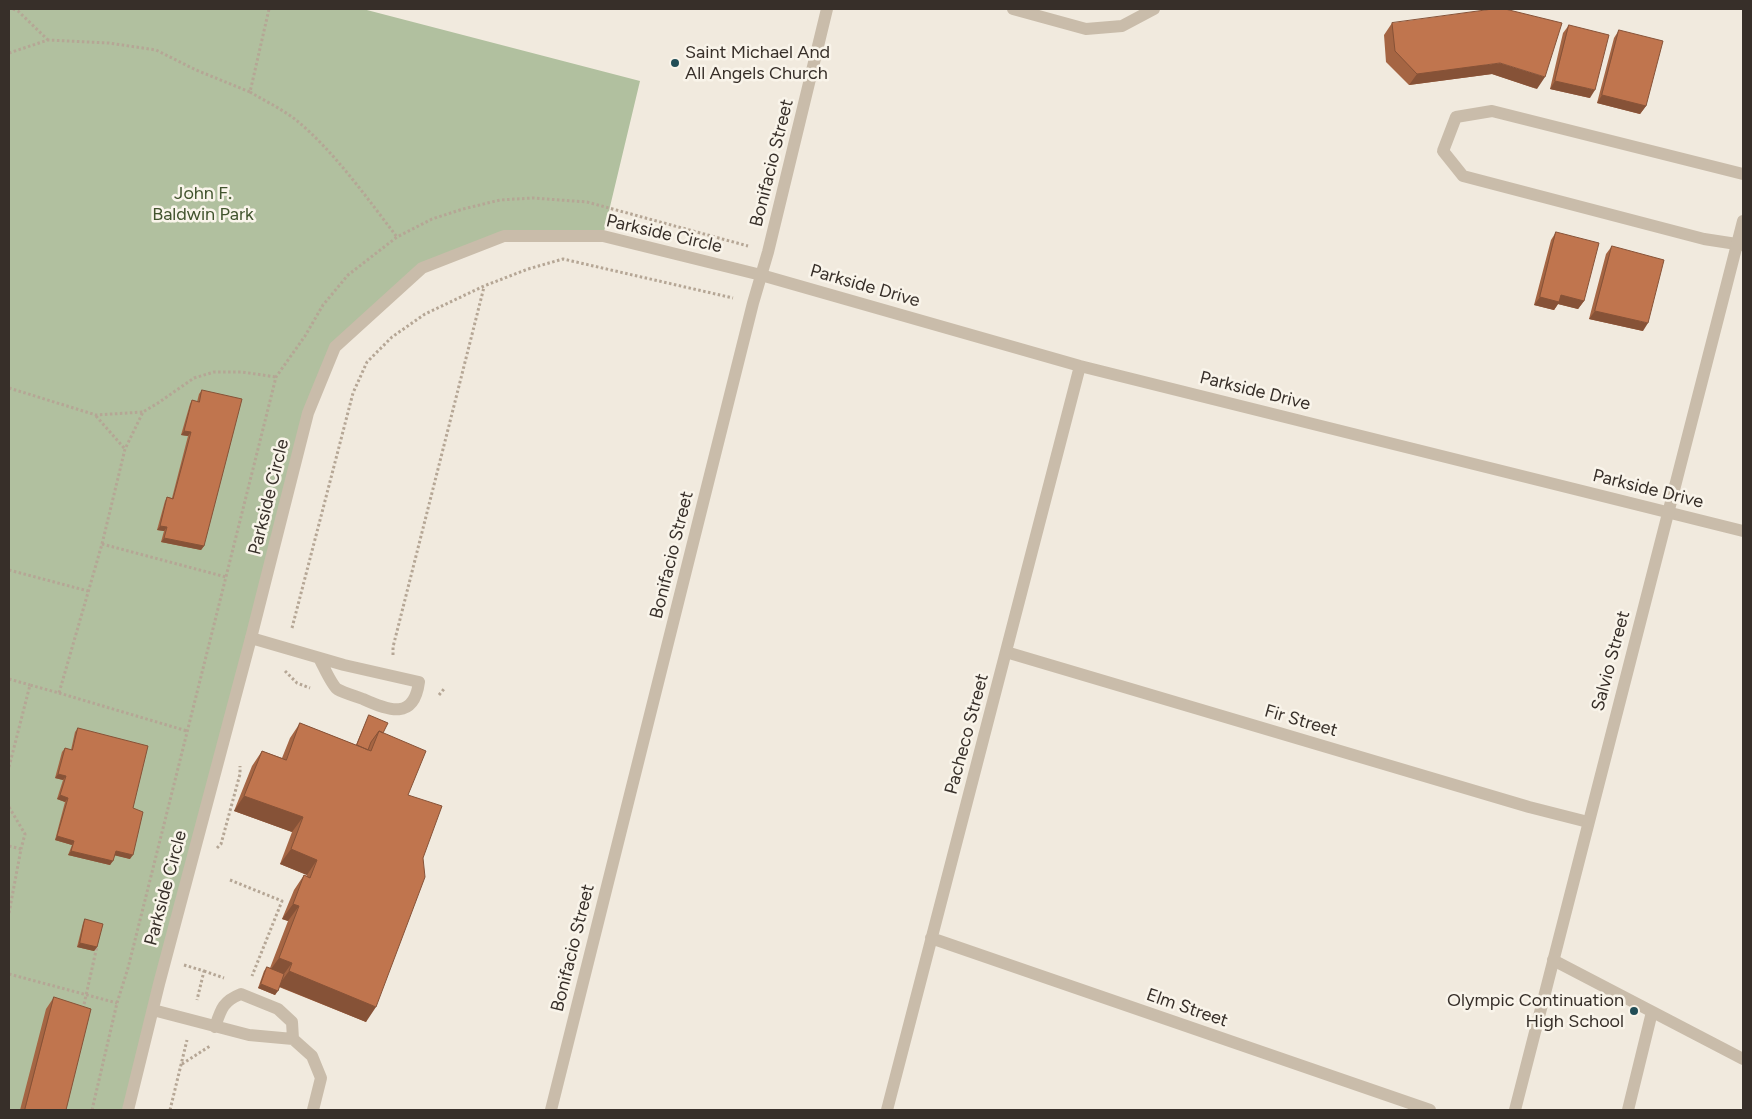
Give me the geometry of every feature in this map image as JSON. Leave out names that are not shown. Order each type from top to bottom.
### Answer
[{"type":"street","name":"Bonifacio Street","points":[[551,1110],[828,9]]},
{"type":"street","points":[[1013,9],[1086,29],[1122,26],[1154,9]]},
{"type":"street","points":[[1740,245],[1704,239],[1463,176],[1443,151],[1456,117],[1492,111],[1743,174]]},
{"type":"street","name":"Salvio Street","points":[[1515,1110],[1668,512],[1740,245],[1743,221]]},
{"type":"street","name":"Parkside Circle","points":[[128,1110],[308,413],[335,347],[422,268],[504,236],[602,236],[761,276]]},
{"type":"street","name":"Parkside Drive","points":[[761,276],[1080,366],[1743,531]]},
{"type":"street","name":"Pacheco Street","points":[[887,1110],[1080,366]]},
{"type":"street","points":[[251,638],[320,658],[418,682],[417,697],[406,707],[396,710],[380,707],[336,688],[320,658]]},
{"type":"street","name":"Fir Street","points":[[1006,652],[1520,804],[1588,822]]},
{"type":"street","name":"Elm Street","points":[[931,938],[1430,1110]]},
{"type":"street","points":[[1553,960],[1743,1060]]},
{"type":"street","points":[[215,1026],[221,1008],[229,999],[241,994],[278,1009],[292,1022],[293,1039]]},
{"type":"street","points":[[153,1010],[249,1035],[293,1039],[312,1056],[321,1078],[313,1110]]},
{"type":"street","points":[[1628,1110],[1652,1012]]},
{"type":"path","points":[[13,9],[18,11],[48,40]]},
{"type":"path","points":[[250,92],[269,9]]},
{"type":"path","points":[[9,53],[48,40],[109,43],[156,50],[196,70],[250,92],[295,120],[326,150],[397,236],[348,275],[323,305],[305,336],[276,377],[128,968],[117,1003],[92,1110]]},
{"type":"path","points":[[287,648],[353,393],[367,362],[392,337],[425,314],[484,286],[563,258],[753,303]]},
{"type":"path","points":[[390,675],[394,647],[484,286]]},
{"type":"path","points":[[9,388],[96,415],[143,412],[194,378],[214,372],[242,372],[276,377]]},
{"type":"path","points":[[59,693],[102,544],[125,449],[143,412]]},
{"type":"path","points":[[96,415],[125,449]]},
{"type":"path","points":[[102,544],[226,577]]},
{"type":"path","points":[[9,570],[88,591]]},
{"type":"path","points":[[9,679],[187,732]]},
{"type":"path","points":[[9,767],[30,685]]},
{"type":"path","points":[[215,852],[221,844],[240,774],[239,757]]},
{"type":"path","points":[[9,807],[25,834],[9,913]]},
{"type":"path","points":[[9,846],[21,849]]},
{"type":"path","points":[[230,880],[282,902],[252,978]]},
{"type":"path","points":[[81,1016],[98,939]]},
{"type":"path","points":[[170,1110],[204,971],[180,963]]},
{"type":"path","points":[[9,974],[117,1003]]},
{"type":"green space","name":"John F. Baldwin Park","points":[[9,9],[363,9],[640,81],[603,236],[504,236],[422,268],[335,347],[308,413],[128,1110],[9,1110]]},
{"type":"building","points":[[1505,9],[1562,23],[1545,77],[1500,63],[1417,74],[1395,51],[1392,23]]},
{"type":"building","points":[[1569,25],[1609,35],[1595,90],[1555,81]]},
{"type":"building","points":[[1619,30],[1663,41],[1646,106],[1602,95]]},
{"type":"building","points":[[1556,232],[1599,243],[1584,301],[1561,295],[1559,302],[1540,297]]},
{"type":"building","points":[[1612,246],[1664,260],[1648,323],[1595,311]]},
{"type":"building","points":[[202,390],[242,399],[204,546],[164,538],[167,527],[160,526],[167,497],[173,499],[191,432],[184,431],[192,400],[199,402]]},
{"type":"building","points":[[369,715],[388,723],[383,733],[379,731],[368,750],[357,745]]},
{"type":"building","points":[[300,723],[371,751],[379,731],[426,751],[408,795],[442,806],[423,858],[425,877],[376,1007],[289,971],[292,963],[279,958],[299,906],[293,904],[304,875],[310,878],[317,860],[291,849],[303,817],[244,796],[262,751],[286,760]]},
{"type":"building","points":[[78,728],[148,746],[133,808],[143,812],[133,855],[116,851],[113,861],[71,851],[74,841],[57,836],[68,798],[60,795],[66,776],[58,774],[65,748],[72,750]]},
{"type":"building","points":[[85,919],[103,924],[97,947],[80,943]]},
{"type":"building","points":[[267,967],[284,974],[278,991],[261,984]]},
{"type":"building","points":[[54,997],[91,1009],[66,1110],[25,1110]]},
{"type":"place","name":"Saint Michael And All Angels Church","points":[[675,63]]},
{"type":"place","name":"Olympic Continuation High School","points":[[1634,1011]]}]
